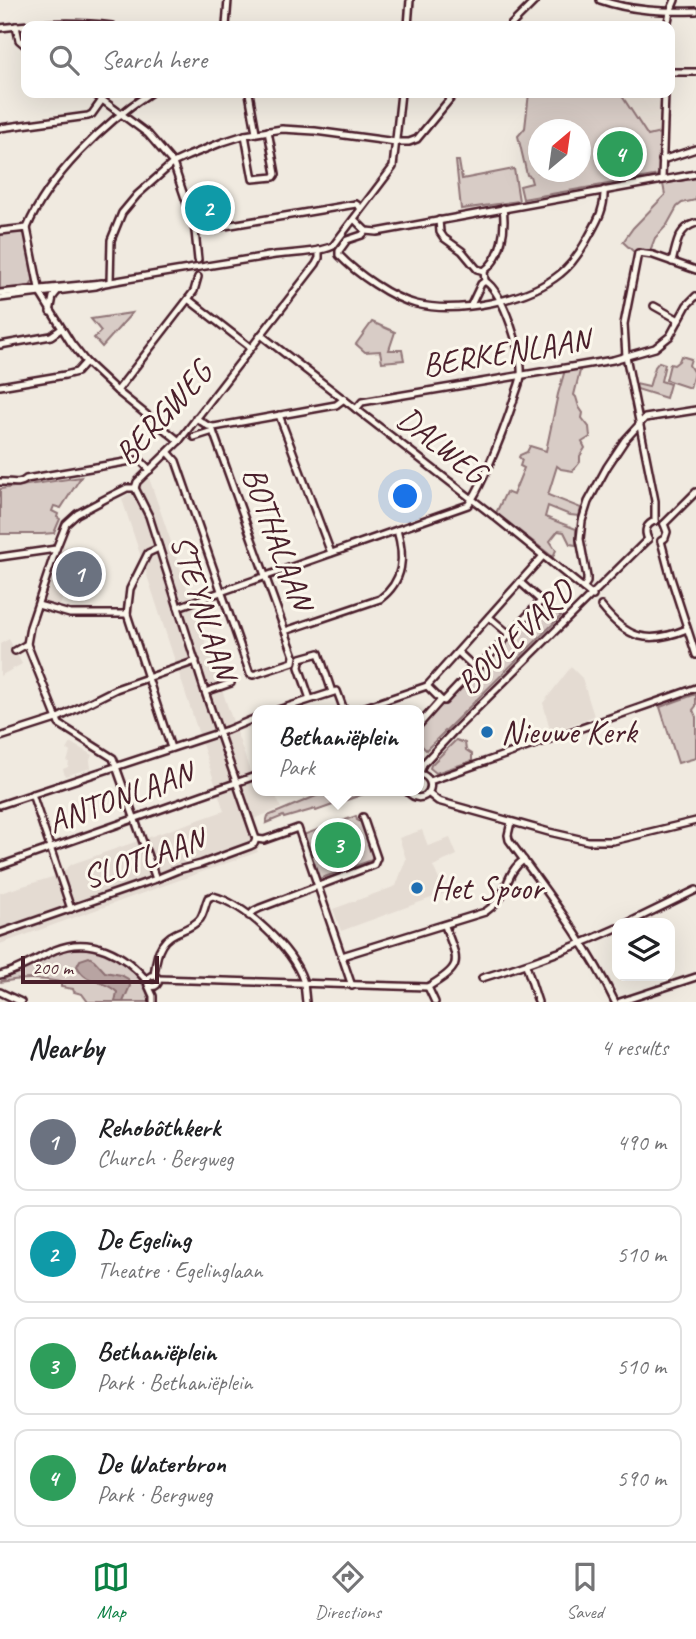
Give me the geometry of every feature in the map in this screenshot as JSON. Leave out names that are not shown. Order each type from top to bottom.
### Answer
[{"type":"street","points":[[226,21],[228,0]]},
{"type":"street","points":[[408,21],[410,0]]},
{"type":"street","points":[[515,21],[536,0]]},
{"type":"street","points":[[600,0],[670,12],[696,11]]},
{"type":"street","points":[[668,21],[675,0]]},
{"type":"street","points":[[16,26],[21,42]]},
{"type":"street","points":[[0,28],[21,26]]},
{"type":"street","points":[[675,72],[696,72]]},
{"type":"street","points":[[99,98],[148,134],[173,163],[195,231],[198,260]]},
{"type":"street","points":[[143,98],[99,132],[57,179],[33,212],[27,228],[39,291],[61,329],[86,362],[179,441]]},
{"type":"street","points":[[250,98],[256,132]]},
{"type":"street","points":[[0,296],[108,282],[333,246],[393,167],[400,98]]},
{"type":"street","points":[[108,282],[111,240],[122,213],[137,195],[173,163],[203,149],[245,135],[282,129],[409,142],[416,139],[451,98]]},
{"type":"street","points":[[662,179],[665,98]]},
{"type":"street","points":[[0,128],[88,116],[102,100]]},
{"type":"street","points":[[245,135],[253,179],[274,177],[276,174],[268,131]]},
{"type":"street","points":[[662,160],[696,149]]},
{"type":"street","points":[[354,219],[366,230],[377,232],[696,174]]},
{"type":"street","points":[[366,230],[362,235],[347,240],[339,255],[379,287],[416,304],[433,307],[471,305],[536,289],[567,268],[580,251],[602,211],[604,190]]},
{"type":"street","points":[[195,231],[356,204],[361,208]]},
{"type":"street","points":[[484,271],[499,249],[504,231],[503,208]]},
{"type":"street","points":[[439,220],[440,232],[444,238],[462,251],[477,269],[484,271]]},
{"type":"street","points":[[672,262],[681,231],[696,223]]},
{"type":"street","points":[[0,231],[27,228]]},
{"type":"street","name":"BERGWEG","points":[[27,644],[62,530],[71,518],[127,488],[135,488],[137,482],[169,453],[316,264],[319,258],[318,250]]},
{"type":"street","points":[[654,521],[654,501],[626,356],[624,324],[638,253],[653,255],[696,270]]},
{"type":"street","points":[[178,607],[468,505],[502,435],[522,374],[512,330],[500,300],[485,281],[484,271]]},
{"type":"street","points":[[117,391],[194,291],[198,277]]},
{"type":"street","points":[[471,305],[485,281]]},
{"type":"street","points":[[39,291],[58,291],[108,282]]},
{"type":"street","points":[[50,312],[53,297],[58,291]]},
{"type":"street","name":"BERKENLAAN","points":[[356,409],[362,401],[613,359],[655,348],[670,336],[687,305],[696,296]]},
{"type":"street","points":[[188,299],[251,348]]},
{"type":"street","points":[[654,306],[679,320]]},
{"type":"street","points":[[0,345],[51,336],[61,329]]},
{"type":"street","name":"DALWEG","points":[[261,335],[593,596]]},
{"type":"street","points":[[0,386],[77,372],[86,362]]},
{"type":"street","points":[[194,436],[212,429],[336,405],[344,399]]},
{"type":"street","points":[[583,587],[587,577],[580,539],[582,521],[588,502],[607,467],[645,418],[696,410]]},
{"type":"street","points":[[279,415],[331,553]]},
{"type":"street","points":[[196,418],[212,429]]},
{"type":"street","name":"BOTHALAAN","points":[[212,429],[295,656],[293,662],[250,674],[221,591]]},
{"type":"street","points":[[169,453],[176,461],[221,591]]},
{"type":"street","points":[[0,482],[11,484],[136,460],[150,470]]},
{"type":"street","name":"STEYNLAAN","points":[[135,488],[149,516],[205,692],[256,838]]},
{"type":"street","points":[[664,524],[696,492]]},
{"type":"street","points":[[660,521],[664,524],[667,532],[665,538],[655,542],[648,539],[646,528],[649,523],[660,521]]},
{"type":"street","points":[[285,631],[380,599],[388,592],[401,567],[401,545],[397,530]]},
{"type":"street","name":"BOULEVARD","points":[[424,763],[648,539]]},
{"type":"street","points":[[661,541],[696,654]]},
{"type":"street","points":[[159,548],[148,553],[130,589],[127,614],[171,748]]},
{"type":"street","points":[[0,557],[56,549]]},
{"type":"street","points":[[372,705],[427,686],[543,555]]},
{"type":"street","points":[[424,720],[509,634],[511,635],[541,601],[520,582]]},
{"type":"street","points":[[38,605],[70,614],[127,614]]},
{"type":"street","points":[[601,606],[620,627],[641,636],[661,638],[687,629]]},
{"type":"street","points":[[489,617],[509,634]]},
{"type":"street","points":[[15,651],[27,644],[59,724],[113,758],[156,879]]},
{"type":"street","points":[[458,652],[475,668]]},
{"type":"street","points":[[310,699],[299,667],[301,658],[319,653],[332,692]]},
{"type":"street","points":[[0,737],[56,719],[116,689],[196,661]]},
{"type":"street","points":[[205,692],[231,683]]},
{"type":"street","points":[[427,686],[442,700]]},
{"type":"street","points":[[430,781],[696,688]]},
{"type":"street","points":[[293,705],[337,691],[342,705]]},
{"type":"street","points":[[386,700],[388,705]]},
{"type":"street","points":[[0,805],[252,719]]},
{"type":"street","points":[[424,775],[430,781],[431,787],[424,796]]},
{"type":"street","name":"ANTONLAAN","points":[[0,866],[252,777]]},
{"type":"street","points":[[428,793],[438,801],[588,841],[613,841],[696,821]]},
{"type":"street","points":[[32,794],[71,909]]},
{"type":"street","points":[[249,916],[260,908],[374,865],[377,858],[363,817]]},
{"type":"street","points":[[512,822],[509,840],[558,905],[618,1002],[696,977]]},
{"type":"street","name":"SLOTLAAN","points":[[0,933],[250,846],[256,838],[264,840],[299,828],[319,885]]},
{"type":"street","points":[[342,956],[485,912],[500,899],[512,870],[524,860]]},
{"type":"street","points":[[319,885],[352,986]]},
{"type":"street","points":[[638,918],[696,890]]},
{"type":"street","points":[[153,999],[157,956],[162,944],[199,920],[209,896],[221,898],[249,916],[283,947],[304,984],[306,1002]]},
{"type":"street","points":[[156,980],[428,987],[448,975],[455,964],[455,954],[445,926]]},
{"type":"street","points":[[482,978],[526,965],[612,930]]},
{"type":"street","points":[[0,975],[18,970],[57,949],[85,946],[101,948],[118,955],[139,971],[153,987],[156,980]]},
{"type":"street","points":[[526,965],[538,1002]]},
{"type":"street","points":[[148,983],[153,999]]},
{"type":"street","points":[[428,987],[435,1002]]},
{"type":"street","points":[[0,992],[21,1002]]},
{"type":"shaded area","points":[[528,98],[623,98],[648,136],[660,133],[659,175],[523,199],[520,186],[532,182],[591,182],[591,119],[528,119],[527,175],[518,136],[525,128]]},
{"type":"shaded area","points":[[623,98],[662,98],[660,133],[648,136]]},
{"type":"shaded area","points":[[456,161],[459,161],[462,179],[514,169],[519,201],[461,209]]},
{"type":"shaded area","points":[[696,178],[696,200],[677,207],[667,225],[655,238],[650,251],[634,252],[623,242],[665,195],[663,184]]},
{"type":"shaded area","points":[[16,231],[27,234],[34,280],[30,286],[0,289],[0,233]]},
{"type":"shaded area","points":[[132,313],[102,347],[94,338],[101,331],[91,319]]},
{"type":"shaded area","points":[[372,322],[395,332],[389,350],[402,350],[404,360],[382,362],[380,351],[365,352],[356,344]]},
{"type":"shaded area","points":[[681,356],[691,359],[689,365],[694,373],[690,388],[666,380],[670,364],[674,365]]},
{"type":"shaded area","points":[[659,362],[665,364],[661,381],[670,384],[666,398],[637,389],[636,384],[649,387]]},
{"type":"shaded area","points":[[581,367],[574,395],[583,413],[582,418],[589,427],[590,437],[582,442],[585,448],[573,471],[557,466],[548,495],[581,508],[579,516],[548,506],[545,517],[576,529],[576,545],[570,544],[564,532],[558,531],[550,541],[556,550],[553,557],[496,513],[506,492],[513,495],[524,468],[520,466],[520,455],[527,452],[530,446],[546,451],[565,370]]},
{"type":"shaded area","points":[[81,477],[61,508],[54,506],[52,511],[58,514],[60,519],[54,533],[0,534],[0,489]]},
{"type":"shaded area","points":[[149,478],[252,777],[252,796],[276,796],[281,808],[246,822],[258,852],[0,944],[0,893],[59,875],[72,864],[224,811],[122,499]]},
{"type":"shaded area","points":[[83,547],[84,563],[67,566],[63,579],[68,582],[60,606],[44,602],[63,548]]},
{"type":"shaded area","points":[[544,601],[561,616],[426,750],[424,724],[441,704],[512,636]]},
{"type":"shaded area","points":[[9,639],[22,664],[0,676],[0,644]]},
{"type":"shaded area","points":[[571,667],[582,678],[594,716],[551,733],[543,703]]},
{"type":"shaded area","points":[[696,694],[696,706],[693,710],[696,717],[696,758],[678,763],[660,707]]},
{"type":"shaded area","points":[[456,740],[465,743],[466,750],[472,754],[472,761],[436,773],[430,768],[431,765]]},
{"type":"shaded area","points":[[71,743],[92,755],[91,768],[65,776],[63,769],[68,767],[70,752],[67,750]]},
{"type":"shaded area","points":[[316,796],[358,796],[316,811],[315,809],[284,818],[283,816],[266,823],[268,816]]},
{"type":"shaded area","points":[[356,816],[362,823],[372,860],[319,879],[303,835]]},
{"type":"shaded area","points":[[422,830],[428,846],[450,838],[457,855],[433,866],[445,893],[341,931],[333,909],[396,886],[406,859],[399,838]]},
{"type":"shaded area","points":[[90,948],[111,954],[128,966],[141,982],[150,1002],[88,1002],[82,994],[74,992],[73,989],[61,987],[61,982],[30,979],[0,982],[10,974],[57,952]]},
{"type":"shaded area","points":[[89,957],[105,972],[128,979],[130,986],[123,1002],[115,1002],[117,992],[81,972],[77,966],[80,960]]},
{"type":"place","name":"De Waterbron","points":[[620,154]]},
{"type":"place","name":"De Egeling","points":[[208,208]]},
{"type":"place","name":"Rehobôthkerk","points":[[79,574]]},
{"type":"place","name":"Nieuwe Kerk","points":[[487,732]]},
{"type":"place","name":"Bethaniëplein","points":[[338,845]]},
{"type":"place","name":"Het Spoor","points":[[417,888]]}]
